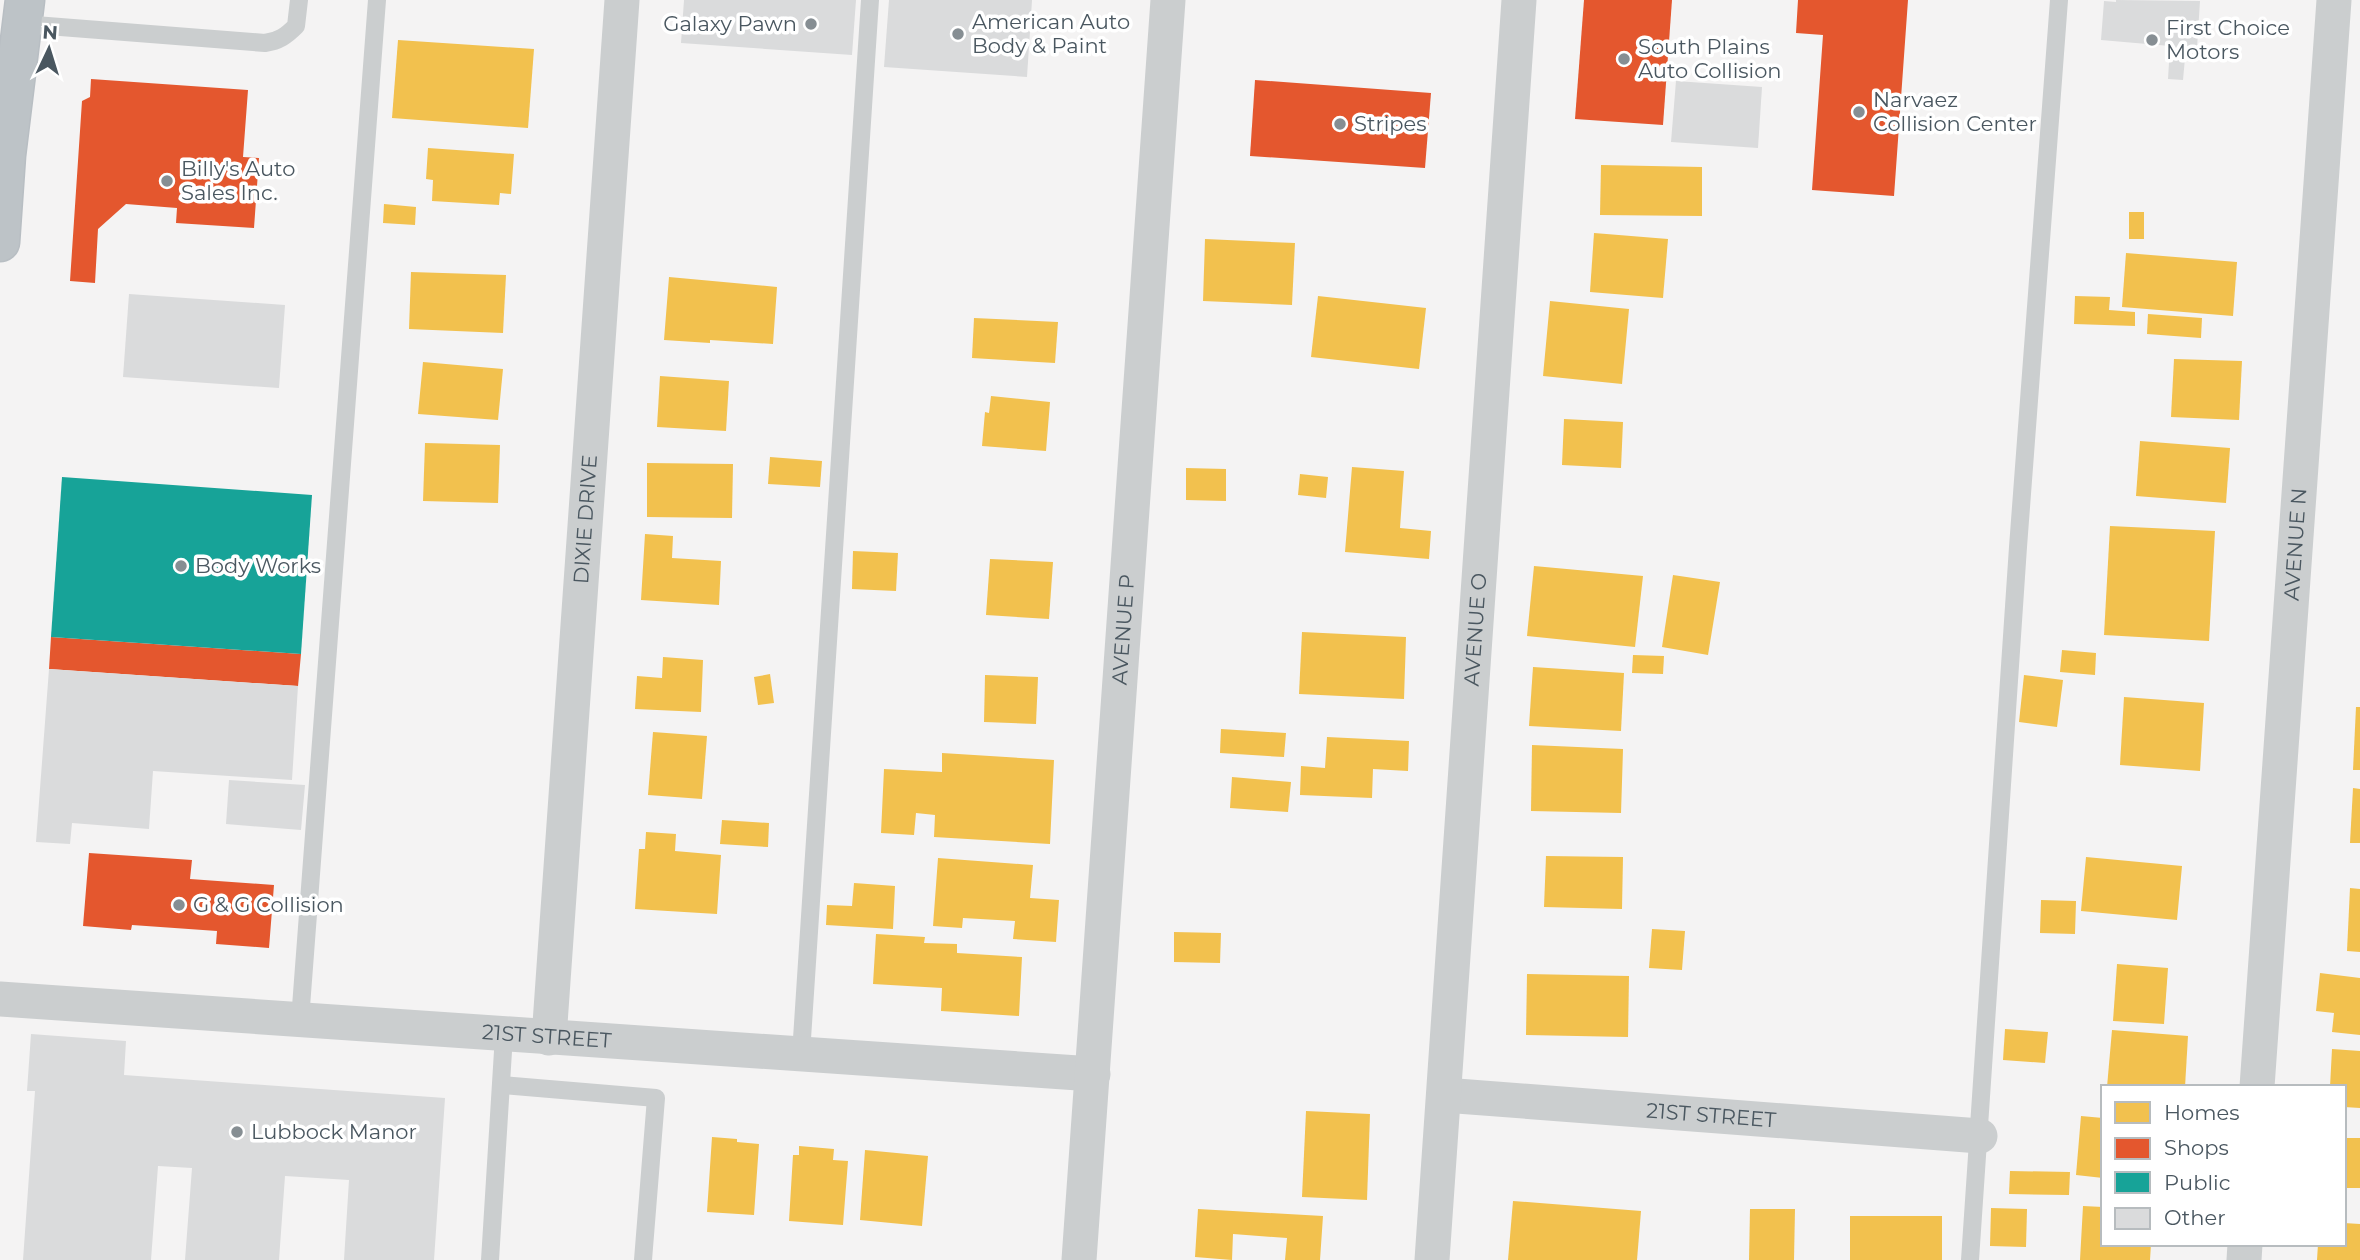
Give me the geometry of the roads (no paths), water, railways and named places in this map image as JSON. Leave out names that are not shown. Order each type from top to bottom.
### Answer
[{"type":"highway","points":[[0,242],[6,155],[23,12]]},
{"type":"street","name":"DIXIE DRIVE","points":[[550,1038],[622,0]]},
{"type":"street","name":"AVENUE P","points":[[1079,1260],[1168,0]]},
{"type":"street","name":"AVENUE O","points":[[1432,1260],[1519,0]]},
{"type":"street","name":"AVENUE N","points":[[2257,1085],[2334,0]]},
{"type":"street","name":"21ST STREET","points":[[0,999],[1093,1074]]},
{"type":"street","name":"21ST STREET","points":[[1444,1095],[1980,1136]]},
{"type":"lane","points":[[23,12],[264,43],[285,37],[296,26],[299,0]]},
{"type":"lane","points":[[300,1020],[377,0]]},
{"type":"lane","points":[[801,1054],[870,0]]},
{"type":"lane","points":[[1970,1260],[2018,547],[2059,0]]},
{"type":"lane","points":[[489,1260],[504,1035]]},
{"type":"lane","points":[[501,1086],[656,1098],[643,1260]]},
{"type":"place","name":"Galaxy Pawn","points":[[811,24]]},
{"type":"place","name":"American Auto Body & Paint","points":[[958,34]]},
{"type":"place","name":"First Choice Motors","points":[[2152,40]]},
{"type":"place","name":"South Plains Auto Collision","points":[[1624,59]]},
{"type":"place","name":"Narvaez Collision Center","points":[[1859,112]]},
{"type":"place","name":"Stripes","points":[[1340,124]]},
{"type":"place","name":"Billy's Auto Sales Inc.","points":[[167,181]]},
{"type":"place","name":"Body Works","points":[[181,566]]},
{"type":"place","name":"G & G Collision","points":[[179,905]]},
{"type":"place","name":"Lubbock Manor","points":[[237,1132]]}]
